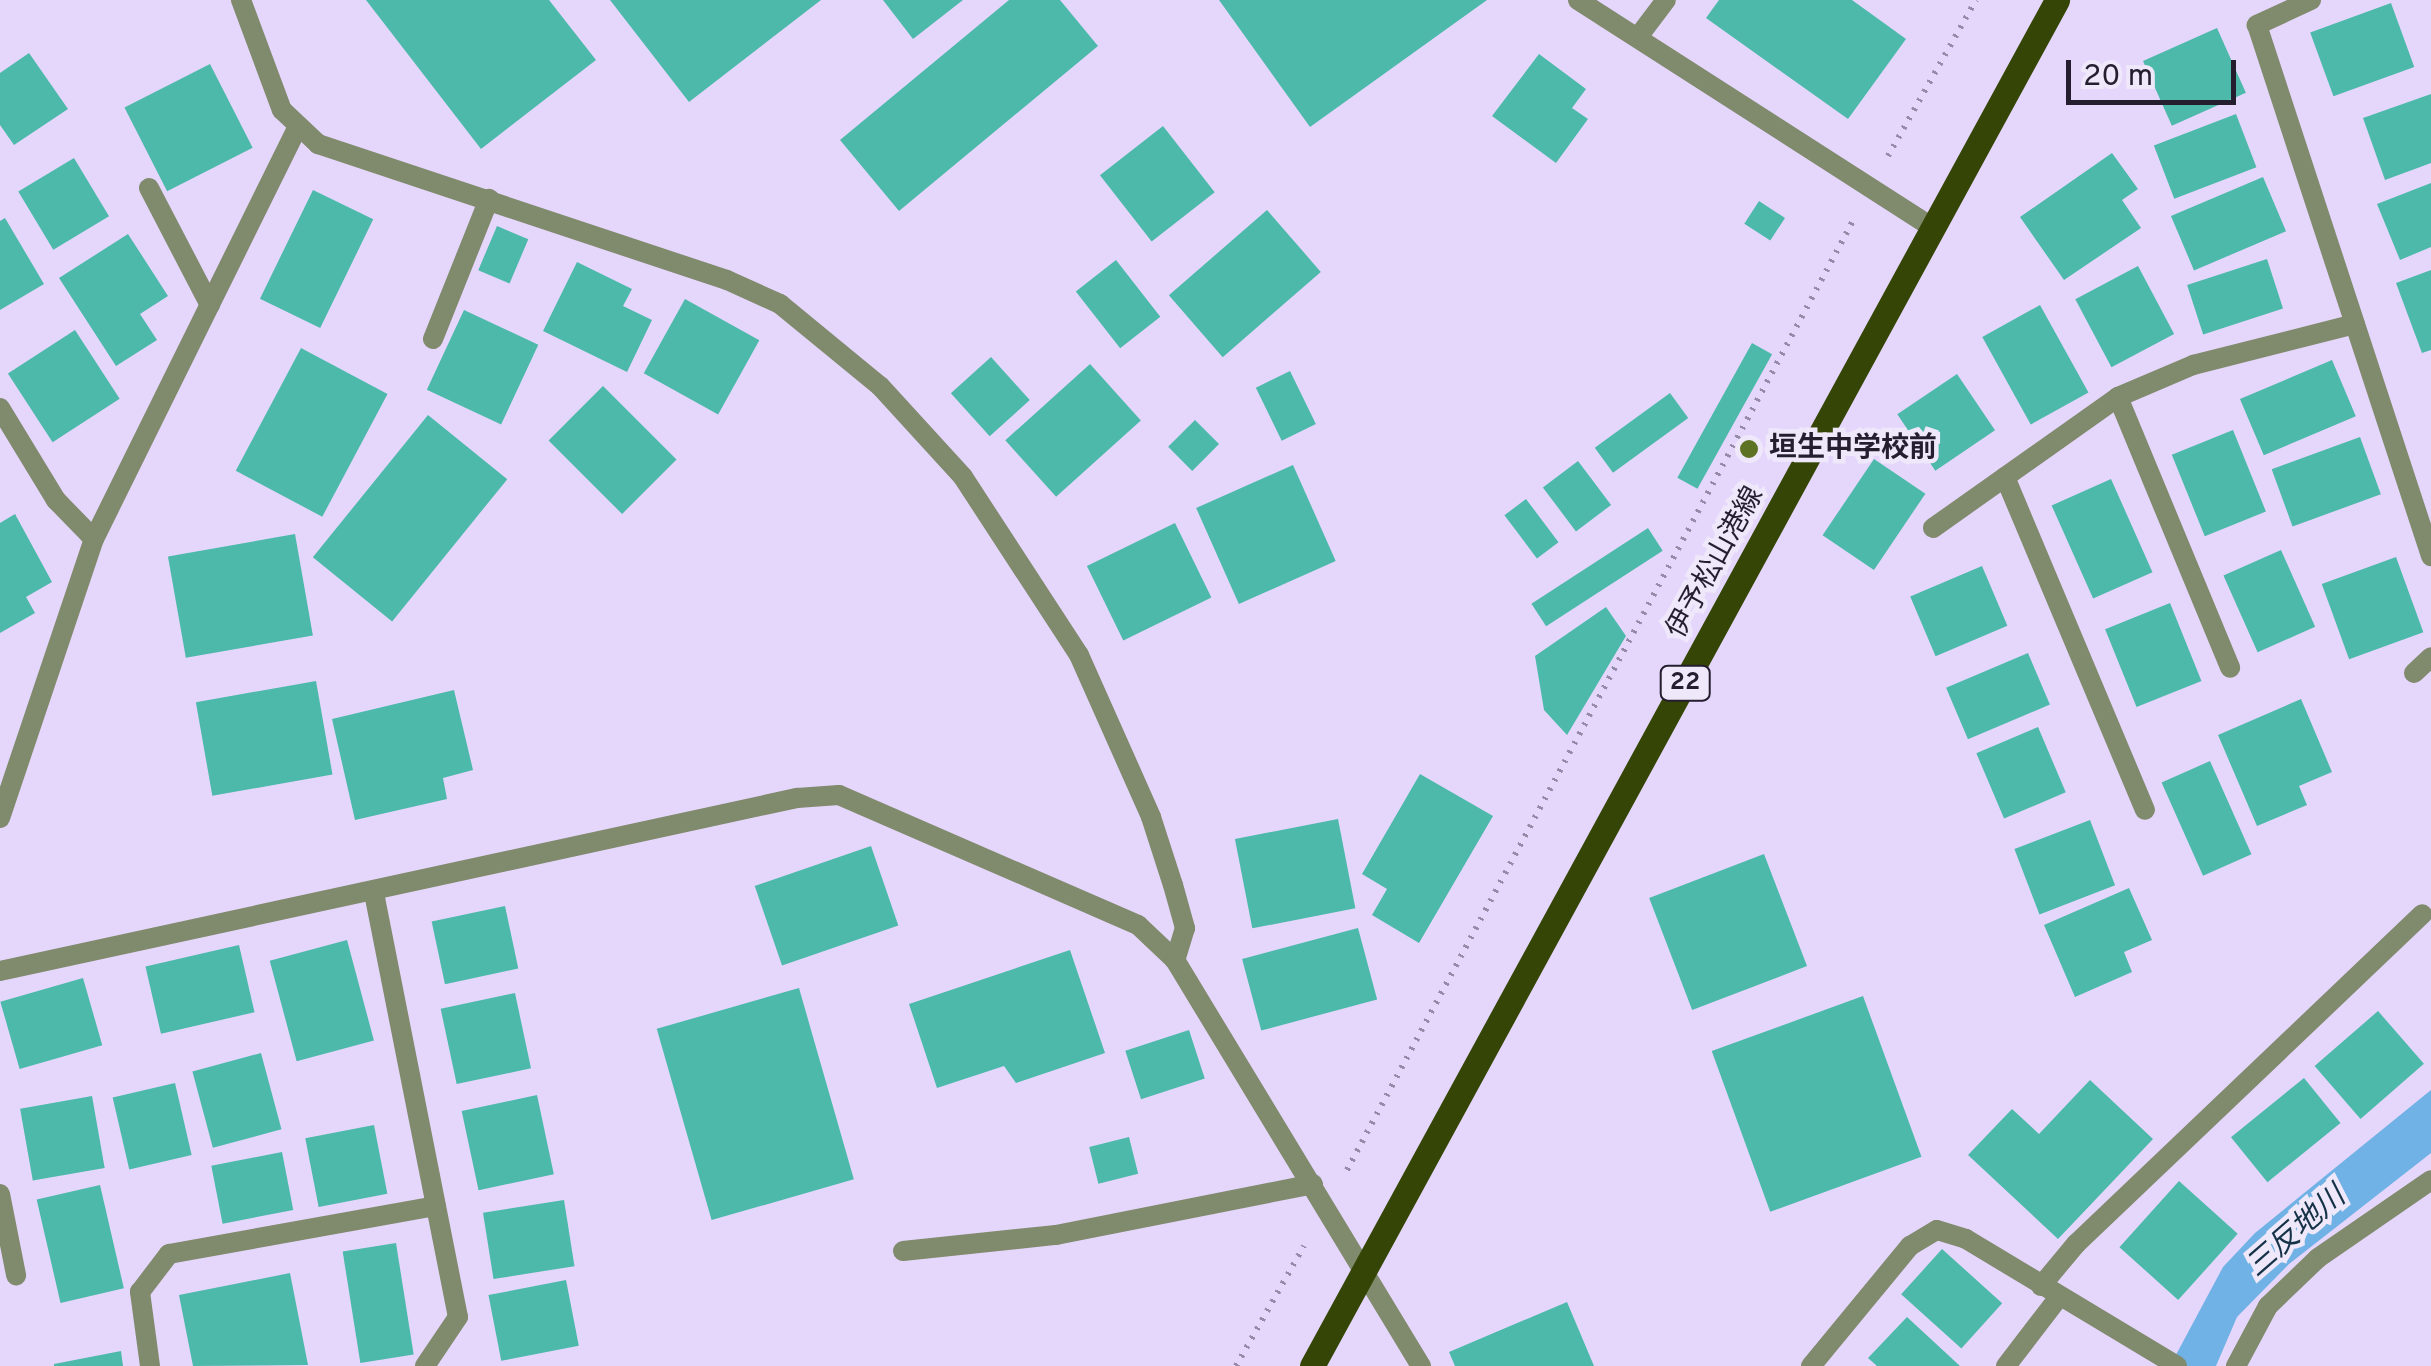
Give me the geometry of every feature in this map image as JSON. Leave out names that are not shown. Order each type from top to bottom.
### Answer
[{"type":"main road","name":"伊予松山港線","points":[[1312,1366],[2057,0]]},
{"type":"street","points":[[241,0],[260,63],[298,127],[318,144],[489,199],[780,304],[880,386],[962,477],[1021,557],[1079,656],[1151,817],[1184,928],[1176,960]]},
{"type":"street","points":[[1578,0],[1872,185],[1933,228]]},
{"type":"street","points":[[1638,38],[1666,0]]},
{"type":"street","points":[[2312,0],[2256,25],[2431,556]]},
{"type":"street","points":[[0,818],[94,540],[298,127]]},
{"type":"street","points":[[149,188],[210,305]]},
{"type":"street","points":[[434,340],[489,199]]},
{"type":"street","points":[[1933,528],[2118,397],[2193,366],[2355,324]]},
{"type":"street","points":[[2118,397],[2230,668]]},
{"type":"street","points":[[0,408],[56,500],[94,540]]},
{"type":"street","points":[[2006,477],[2145,810]]},
{"type":"street","points":[[2414,673],[2431,657]]},
{"type":"street","points":[[0,972],[797,798],[839,795],[1092,902],[1138,925],[1176,960],[1421,1366]]},
{"type":"street","points":[[374,893],[458,1316],[425,1366]]},
{"type":"street","points":[[2006,1366],[2076,1244],[2422,914]]},
{"type":"street","points":[[2236,1366],[2268,1306],[2318,1258],[2431,1180]]},
{"type":"street","points":[[902,1251],[1056,1235],[1313,1184]]},
{"type":"street","points":[[0,1197],[16,1275]]},
{"type":"street","points":[[150,1366],[140,1292],[170,1254],[436,1206]]},
{"type":"street","points":[[1811,1366],[1910,1246],[1937,1230],[1966,1239],[2167,1362]]},
{"type":"path","points":[[1236,1366],[1326,1208],[1872,185],[1976,0]]},
{"type":"water","name":"三反地川","points":[[2431,1090],[2431,1153],[2289,1264],[2237,1317],[2216,1366],[2170,1366],[2223,1267],[2255,1233]]},
{"type":"building","points":[[366,0],[549,0],[596,60],[481,149]]},
{"type":"building","points":[[610,0],[821,0],[689,102]]},
{"type":"building","points":[[883,0],[963,0],[913,39]]},
{"type":"building","points":[[1009,0],[1060,0],[1098,46],[899,211],[840,140]]},
{"type":"building","points":[[1219,0],[1487,0],[1310,127]]},
{"type":"building","points":[[1719,0],[1852,0],[1906,39],[1848,119],[1706,18]]},
{"type":"building","points":[[2391,3],[2414,67],[2333,96],[2310,32]]},
{"type":"building","points":[[2217,28],[2246,93],[2172,126],[2143,61]]},
{"type":"building","points":[[29,53],[68,109],[14,145],[0,125],[0,73]]},
{"type":"building","points":[[1539,54],[1586,89],[1572,108],[1588,119],[1556,163],[1492,116]]},
{"type":"building","points":[[210,64],[253,148],[167,191],[124,108]]},
{"type":"building","points":[[2431,94],[2431,163],[2385,180],[2363,118]]},
{"type":"building","points":[[2236,114],[2256,167],[2174,199],[2154,146]]},
{"type":"building","points":[[1163,126],[1215,192],[1152,241],[1100,175]]},
{"type":"building","points":[[2112,153],[2138,189],[2122,200],[2141,228],[2064,280],[2020,217]]},
{"type":"building","points":[[74,158],[109,216],[53,250],[18,191]]},
{"type":"building","points":[[2263,177],[2286,231],[2194,270],[2171,216]]},
{"type":"building","points":[[2431,183],[2431,247],[2400,260],[2377,204]]},
{"type":"building","points":[[313,190],[373,219],[320,328],[260,299]]},
{"type":"building","points":[[1759,201],[1785,218],[1770,241],[1744,224]]},
{"type":"building","points":[[1267,210],[1321,272],[1223,357],[1169,295]]},
{"type":"building","points":[[5,218],[44,284],[0,310],[0,221]]},
{"type":"building","points":[[497,226],[528,239],[510,283],[478,270]]},
{"type":"building","points":[[128,234],[168,296],[140,314],[157,340],[116,366],[59,278]]},
{"type":"building","points":[[2267,259],[2283,308],[2203,334],[2187,285]]},
{"type":"building","points":[[1116,260],[1160,317],[1120,348],[1076,291]]},
{"type":"building","points":[[577,262],[632,289],[623,306],[652,320],[627,372],[543,331]]},
{"type":"building","points":[[2138,266],[2174,334],[2111,367],[2075,299]]},
{"type":"building","points":[[2431,270],[2431,350],[2422,353],[2396,283]]},
{"type":"building","points":[[685,299],[759,340],[718,415],[644,373]]},
{"type":"building","points":[[2040,305],[2088,392],[2031,424],[1982,337]]},
{"type":"building","points":[[464,310],[538,345],[501,424],[427,390]]},
{"type":"building","points":[[75,330],[120,399],[53,442],[8,374]]},
{"type":"building","points":[[1752,343],[1772,354],[1697,489],[1677,478]]},
{"type":"building","points":[[301,348],[388,394],[322,517],[236,471]]},
{"type":"building","points":[[991,357],[1030,400],[990,436],[951,393]]},
{"type":"building","points":[[2332,360],[2356,416],[2264,455],[2240,399]]},
{"type":"building","points":[[1090,364],[1141,420],[1056,497],[1005,440]]},
{"type":"building","points":[[1290,371],[1316,424],[1282,441],[1256,388]]},
{"type":"building","points":[[1957,374],[1995,430],[1935,471],[1897,414]]},
{"type":"building","points":[[603,386],[677,460],[622,514],[549,440]]},
{"type":"building","points":[[1670,393],[1688,418],[1613,473],[1595,448]]},
{"type":"building","points":[[428,415],[507,479],[392,621],[313,557]]},
{"type":"building","points":[[1195,420],[1219,444],[1192,471],[1168,447]]},
{"type":"building","points":[[2233,430],[2266,512],[2205,536],[2172,455]]},
{"type":"building","points":[[2360,437],[2381,494],[2293,526],[2272,469]]},
{"type":"building","points":[[1874,459],[1925,494],[1874,570],[1823,535]]},
{"type":"building","points":[[1578,461],[1611,505],[1576,531],[1543,487]]},
{"type":"building","points":[[1293,465],[1336,561],[1239,604],[1196,508]]},
{"type":"building","points":[[2111,479],[2152,572],[2093,599],[2052,505]]},
{"type":"building","points":[[1526,499],[1558,542],[1537,558],[1504,515]]},
{"type":"building","points":[[15,514],[52,582],[26,597],[35,613],[0,633],[0,523]]},
{"type":"building","points":[[1175,523],[1211,598],[1123,641],[1087,566]]},
{"type":"building","points":[[1648,528],[1663,551],[1546,626],[1531,604]]},
{"type":"building","points":[[295,534],[313,635],[186,658],[168,556]]},
{"type":"building","points":[[2281,550],[2315,627],[2258,652],[2223,576]]},
{"type":"building","points":[[2396,557],[2423,632],[2349,659],[2322,584]]},
{"type":"building","points":[[1982,566],[2007,626],[1936,656],[1910,596]]},
{"type":"building","points":[[2170,603],[2201,681],[2137,707],[2105,629]]},
{"type":"building","points":[[1606,607],[1626,636],[1567,735],[1544,710],[1535,656]]},
{"type":"building","points":[[2028,653],[2050,705],[1968,739],[1946,688]]},
{"type":"building","points":[[316,681],[332,775],[212,796],[196,702]]},
{"type":"building","points":[[454,690],[473,770],[443,778],[447,799],[355,820],[332,719]]},
{"type":"building","points":[[2301,699],[2332,772],[2299,786],[2307,805],[2257,826],[2218,735]]},
{"type":"building","points":[[2038,727],[2066,792],[2004,819],[1976,753]]},
{"type":"building","points":[[2210,761],[2251,854],[2203,876],[2162,783]]},
{"type":"building","points":[[1420,774],[1493,816],[1419,943],[1372,915],[1387,889],[1362,874]]},
{"type":"building","points":[[1338,819],[1355,908],[1252,928],[1235,839]]},
{"type":"building","points":[[2090,820],[2115,885],[2039,914],[2014,849]]},
{"type":"building","points":[[871,846],[898,925],[782,965],[755,886]]},
{"type":"building","points":[[1764,854],[1807,966],[1692,1010],[1649,898]]},
{"type":"building","points":[[2129,888],[2152,940],[2124,952],[2132,972],[2075,997],[2044,925]]},
{"type":"building","points":[[505,906],[518,969],[445,984],[432,922]]},
{"type":"building","points":[[1358,928],[1377,999],[1261,1031],[1242,959]]},
{"type":"building","points":[[347,940],[374,1040],[297,1061],[270,961]]},
{"type":"building","points":[[239,945],[255,1012],[161,1034],[145,967]]},
{"type":"building","points":[[1070,950],[1105,1053],[1016,1083],[1004,1066],[937,1088],[909,1004]]},
{"type":"building","points":[[83,978],[102,1045],[20,1069],[0,1002]]},
{"type":"building","points":[[799,988],[854,1179],[712,1220],[657,1029]]},
{"type":"building","points":[[515,993],[531,1068],[457,1084],[441,1009]]},
{"type":"building","points":[[1863,996],[1921,1157],[1770,1212],[1712,1051]]},
{"type":"building","points":[[2378,1011],[2424,1064],[2361,1119],[2315,1066]]},
{"type":"building","points":[[1189,1030],[1205,1079],[1141,1099],[1125,1051]]},
{"type":"building","points":[[261,1053],[281,1129],[213,1148],[192,1071]]},
{"type":"building","points":[[2304,1078],[2341,1123],[2267,1182],[2231,1137]]},
{"type":"building","points":[[2090,1080],[2153,1139],[2058,1239],[1968,1155],[2012,1109],[2039,1134]]},
{"type":"building","points":[[175,1083],[192,1155],[129,1170],[113,1097]]},
{"type":"building","points":[[537,1095],[554,1174],[479,1190],[462,1111]]},
{"type":"building","points":[[92,1096],[105,1168],[33,1181],[20,1109]]},
{"type":"building","points":[[374,1125],[387,1194],[319,1207],[305,1138]]},
{"type":"building","points":[[1129,1137],[1138,1174],[1098,1184],[1089,1147]]},
{"type":"building","points":[[282,1152],[293,1210],[223,1224],[211,1166]]},
{"type":"building","points":[[2179,1181],[2238,1234],[2178,1300],[2119,1247]]},
{"type":"building","points":[[100,1185],[124,1288],[61,1303],[37,1200]]},
{"type":"building","points":[[564,1200],[574,1266],[493,1279],[483,1213]]},
{"type":"building","points":[[396,1243],[414,1355],[360,1363],[343,1251]]},
{"type":"building","points":[[1942,1249],[2002,1303],[1961,1349],[1901,1294]]},
{"type":"building","points":[[290,1273],[308,1365],[193,1366],[179,1295]]},
{"type":"building","points":[[566,1280],[579,1346],[501,1361],[488,1295]]},
{"type":"building","points":[[1567,1302],[1594,1366],[1455,1366],[1449,1352]]},
{"type":"building","points":[[1907,1317],[1960,1366],[1877,1366],[1868,1358]]},
{"type":"building","points":[[121,1351],[123,1366],[54,1366],[54,1364]]},
{"type":"place","name":"垣生中学校前","points":[[1749,449]]}]
